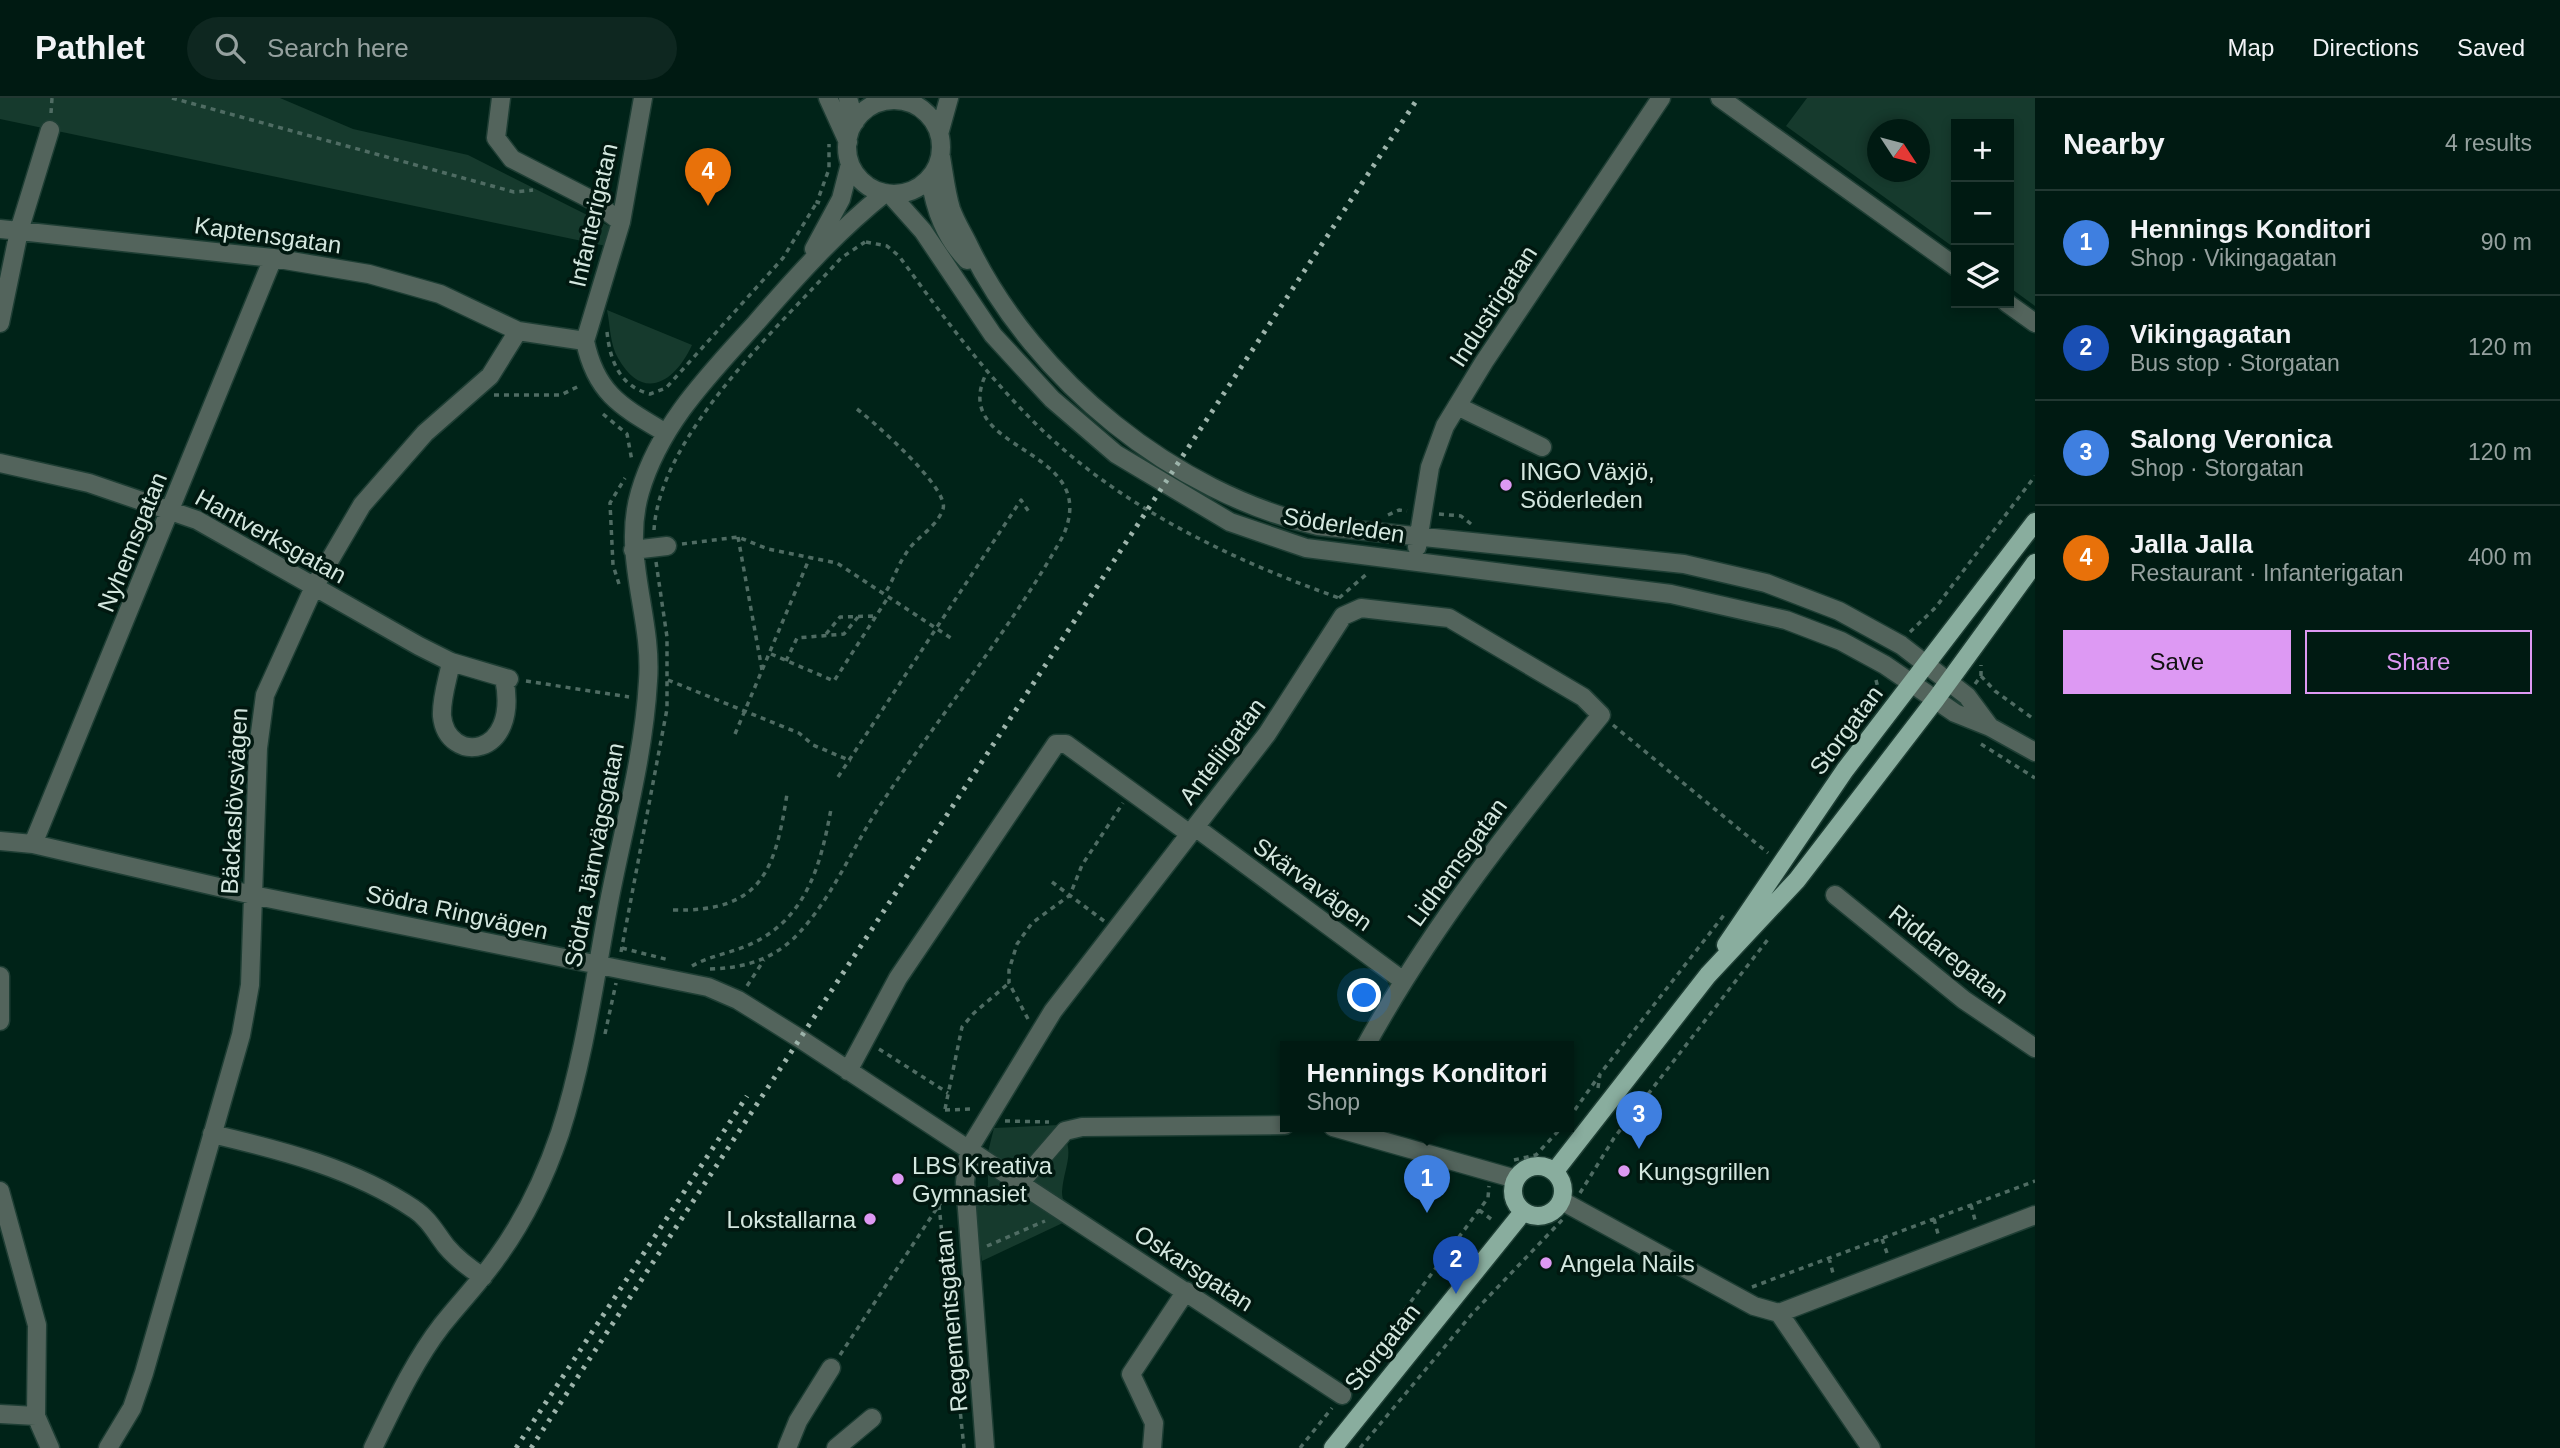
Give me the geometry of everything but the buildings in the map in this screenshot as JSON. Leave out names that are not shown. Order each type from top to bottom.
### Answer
[{"type":"main road","name":"Storgatan","points":[[1555,1171],[1708,975],[1845,770],[2035,522]]},
{"type":"main road","name":"Storgatan","points":[[1708,975],[1797,880],[1936,699],[2035,563]]},
{"type":"main road","points":[[1533,1166],[1555,1171],[1563,1186],[1568,1205],[1545,1216],[1523,1212],[1514,1197],[1516,1179],[1521,1172],[1533,1166]]},
{"type":"main road","name":"Storgatan","points":[[1333,1448],[1523,1212]]},
{"type":"street","points":[[501,98],[496,138],[502,149],[512,159],[592,200],[621,222]]},
{"type":"street","name":"Infanterigatan","points":[[585,341],[621,222],[643,98]]},
{"type":"street","points":[[828,98],[848,142],[850,164]]},
{"type":"street","points":[[848,98],[854,111],[855,122]]},
{"type":"street","points":[[939,134],[949,98]]},
{"type":"street","name":"Industrigatan","points":[[1415,561],[1435,450],[1457,406],[1661,98]]},
{"type":"street","points":[[1720,98],[1951,263]]},
{"type":"street","points":[[848,142],[855,122],[867,109],[897,99],[920,108],[935,124],[939,134]]},
{"type":"street","points":[[0,323],[19,231],[50,130]]},
{"type":"street","name":"Söderleden","points":[[939,134],[951,209],[984,278]]},
{"type":"street","points":[[887,194],[912,191],[930,178],[941,157]]},
{"type":"street","name":"Söderleden","points":[[850,164],[867,186],[887,194],[923,231],[979,316],[1011,356],[1052,399],[1116,454],[1212,513],[1257,533],[1306,548],[1671,594],[1786,620],[1841,641],[1955,713],[1990,727],[2035,752]]},
{"type":"street","name":"Södra Järnvägsgatan","points":[[802,271],[834,215],[850,164]]},
{"type":"street","name":"Söderleden","points":[[930,178],[933,197],[946,233],[984,278],[1029,342],[1072,386],[1139,441],[1198,479],[1240,501],[1297,521],[1349,530],[1704,567],[1792,591],[1839,611],[1901,645],[1967,696],[1990,727]]},
{"type":"street","name":"Södra Järnvägsgatan","points":[[373,1448],[420,1358],[441,1326],[483,1277],[521,1221],[559,1134],[583,1045],[641,737],[649,678],[647,634],[633,550],[641,490],[666,433],[694,392],[802,271],[887,194]]},
{"type":"street","name":"Kaptensgatan","points":[[0,229],[273,258],[402,282],[464,303],[518,331]]},
{"type":"street","name":"Nyhemsgatan","points":[[33,844],[273,258]]},
{"type":"street","points":[[2014,308],[2035,323]]},
{"type":"street","points":[[518,331],[585,341],[595,374],[610,396],[666,433]]},
{"type":"street","name":"Bäckaslövsvägen","points":[[108,1448],[132,1408],[140,1385],[247,1008],[259,720],[275,670],[314,587],[362,505],[425,433],[494,371],[518,331]]},
{"type":"street","points":[[1457,406],[1542,447]]},
{"type":"street","name":"Hantverksgatan","points":[[0,463],[89,483],[172,510],[228,535],[314,587],[452,662],[506,678]]},
{"type":"street","points":[[633,550],[667,546]]},
{"type":"street","name":"Anteliigatan","points":[[969,1149],[1053,1011],[1279,716],[1343,616],[1361,608],[1449,618],[1583,697],[1601,715]]},
{"type":"street","points":[[452,662],[442,717],[450,736],[463,744],[482,747],[490,743],[501,729],[508,706],[506,678]]},
{"type":"street","name":"Lidhemsgatan","points":[[1368,1041],[1402,980],[1498,843],[1601,715]]},
{"type":"street","name":"Skärvavägen","points":[[864,1040],[898,978],[1056,744],[1066,744],[1402,980]]},
{"type":"street","name":"Södra Ringvägen","points":[[0,841],[33,844],[253,895],[708,988],[738,1000],[1020,1184]]},
{"type":"street","name":"Riddaregatan","points":[[1835,895],[1964,1000],[2035,1048]]},
{"type":"street","points":[[0,976],[0,1021]]},
{"type":"street","points":[[848,1071],[864,1040]]},
{"type":"street","points":[[1020,1184],[1065,1132],[1082,1127],[1280,1125]]},
{"type":"street","points":[[1350,1132],[1516,1179]]},
{"type":"street","points":[[212,1134],[280,1151],[379,1190],[415,1209],[457,1258],[483,1277]]},
{"type":"street","name":"Regementsgatan","points":[[969,1149],[965,1182],[969,1254],[979,1342],[981,1443]]},
{"type":"street","name":"Oskarsgatan","points":[[1020,1184],[1342,1395]]},
{"type":"street","points":[[0,1191],[37,1325],[36,1416],[50,1448]]},
{"type":"street","points":[[1568,1205],[1732,1294],[1779,1314],[1871,1448]]},
{"type":"street","points":[[1779,1314],[2035,1215]]},
{"type":"street","points":[[1152,1448],[1154,1423],[1131,1374],[1186,1291]]},
{"type":"street","points":[[787,1448],[798,1421],[831,1368]]},
{"type":"street","points":[[0,1414],[36,1416]]},
{"type":"street","points":[[836,1448],[873,1418]]},
{"type":"path","points":[[172,98],[514,192],[541,190],[551,179]]},
{"type":"path","points":[[593,318],[605,324],[612,361],[623,378],[642,392],[659,392],[681,373],[783,258],[817,202]]},
{"type":"path","points":[[622,948],[704,970],[731,968],[765,959],[793,939],[816,910],[883,801],[980,664],[1056,548],[1068,524],[1069,503],[1058,475],[1041,460],[1005,439],[986,416],[979,392],[987,372]]},
{"type":"path","points":[[461,400],[498,394],[561,395],[581,385]]},
{"type":"path","points":[[770,654],[834,681],[876,616],[906,552],[925,534],[942,511],[944,504],[938,489],[874,422],[857,409]]},
{"type":"path","points":[[1910,632],[1936,607],[2035,476]]},
{"type":"path","points":[[838,777],[1021,500],[1031,514]]},
{"type":"path","points":[[667,546],[738,537],[768,549],[837,563],[951,638]]},
{"type":"path","points":[[738,537],[763,672]]},
{"type":"path","points":[[735,734],[810,558]]},
{"type":"path","points":[[1339,598],[1371,569]]},
{"type":"path","points":[[826,635],[840,617],[876,616]]},
{"type":"path","points":[[786,661],[797,638],[844,634],[858,617]]},
{"type":"path","points":[[1981,676],[1995,691],[2035,720]]},
{"type":"path","points":[[506,678],[631,697]]},
{"type":"path","points":[[668,680],[799,733],[813,745],[851,761]]},
{"type":"path","points":[[1601,715],[1768,853]]},
{"type":"path","points":[[1975,740],[2035,778]]},
{"type":"path","points":[[1029,1021],[1009,983],[1012,957],[1024,932],[1041,915],[1070,895],[1082,865],[1130,790]]},
{"type":"path","points":[[673,910],[699,911],[724,906],[756,885],[775,855],[787,794]]},
{"type":"path","points":[[692,966],[751,944],[790,916],[816,874],[831,810]]},
{"type":"path","points":[[1052,882],[1104,921]]},
{"type":"path","points":[[738,1000],[765,959]]},
{"type":"path","points":[[936,1128],[945,1110],[962,1027],[1009,983]]},
{"type":"path","points":[[864,1040],[948,1093]]},
{"type":"path","points":[[1574,1111],[1600,1074]]},
{"type":"path","points":[[989,1115],[1013,1123],[1053,1122]]},
{"type":"path","points":[[1360,1448],[1480,1304],[1568,1205],[1624,1125]]},
{"type":"path","points":[[1300,1448],[1488,1198],[1498,1161],[1536,1155],[1557,1132]]},
{"type":"path","points":[[831,1368],[939,1205],[965,1182]]},
{"type":"path","points":[[1732,1294],[2035,1183]]},
{"type":"path","points":[[939,1205],[964,1448]]},
{"type":"path","points":[[969,1254],[1063,1213]]},
{"type":"green space","points":[[0,98],[280,98],[353,129],[468,155],[615,229],[606,246],[0,119]]},
{"type":"green space","points":[[1807,98],[2035,98],[2035,306],[2014,291],[2014,119],[1951,119],[1951,245],[1786,126]]},
{"type":"green space","points":[[607,310],[692,345],[677,369],[668,377],[648,383],[638,380],[628,372],[615,353]]},
{"type":"green space","points":[[1059,1125],[1068,1151],[1062,1192],[1069,1220],[982,1261],[973,1200],[988,1186],[988,1152],[994,1128]]},
{"type":"railway","points":[[531,1448],[1418,98]]},
{"type":"railway","points":[[516,1448],[747,1096]]},
{"type":"place","name":"Jalla Jalla","points":[[708,206]]},
{"type":"place","name":"INGO Växjö, Söderleden","points":[[1506,485]]},
{"type":"place","name":"Salong Veronica","points":[[1639,1149]]},
{"type":"place","name":"Kungsgrillen","points":[[1624,1171]]},
{"type":"place","name":"LBS Kreativa Gymnasiet","points":[[898,1179]]},
{"type":"place","name":"Hennings Konditori","points":[[1427,1213]]},
{"type":"place","name":"Lokstallarna","points":[[870,1219]]},
{"type":"place","name":"Angela Nails","points":[[1546,1263]]},
{"type":"place","name":"Vikingagatan","points":[[1456,1294]]}]
